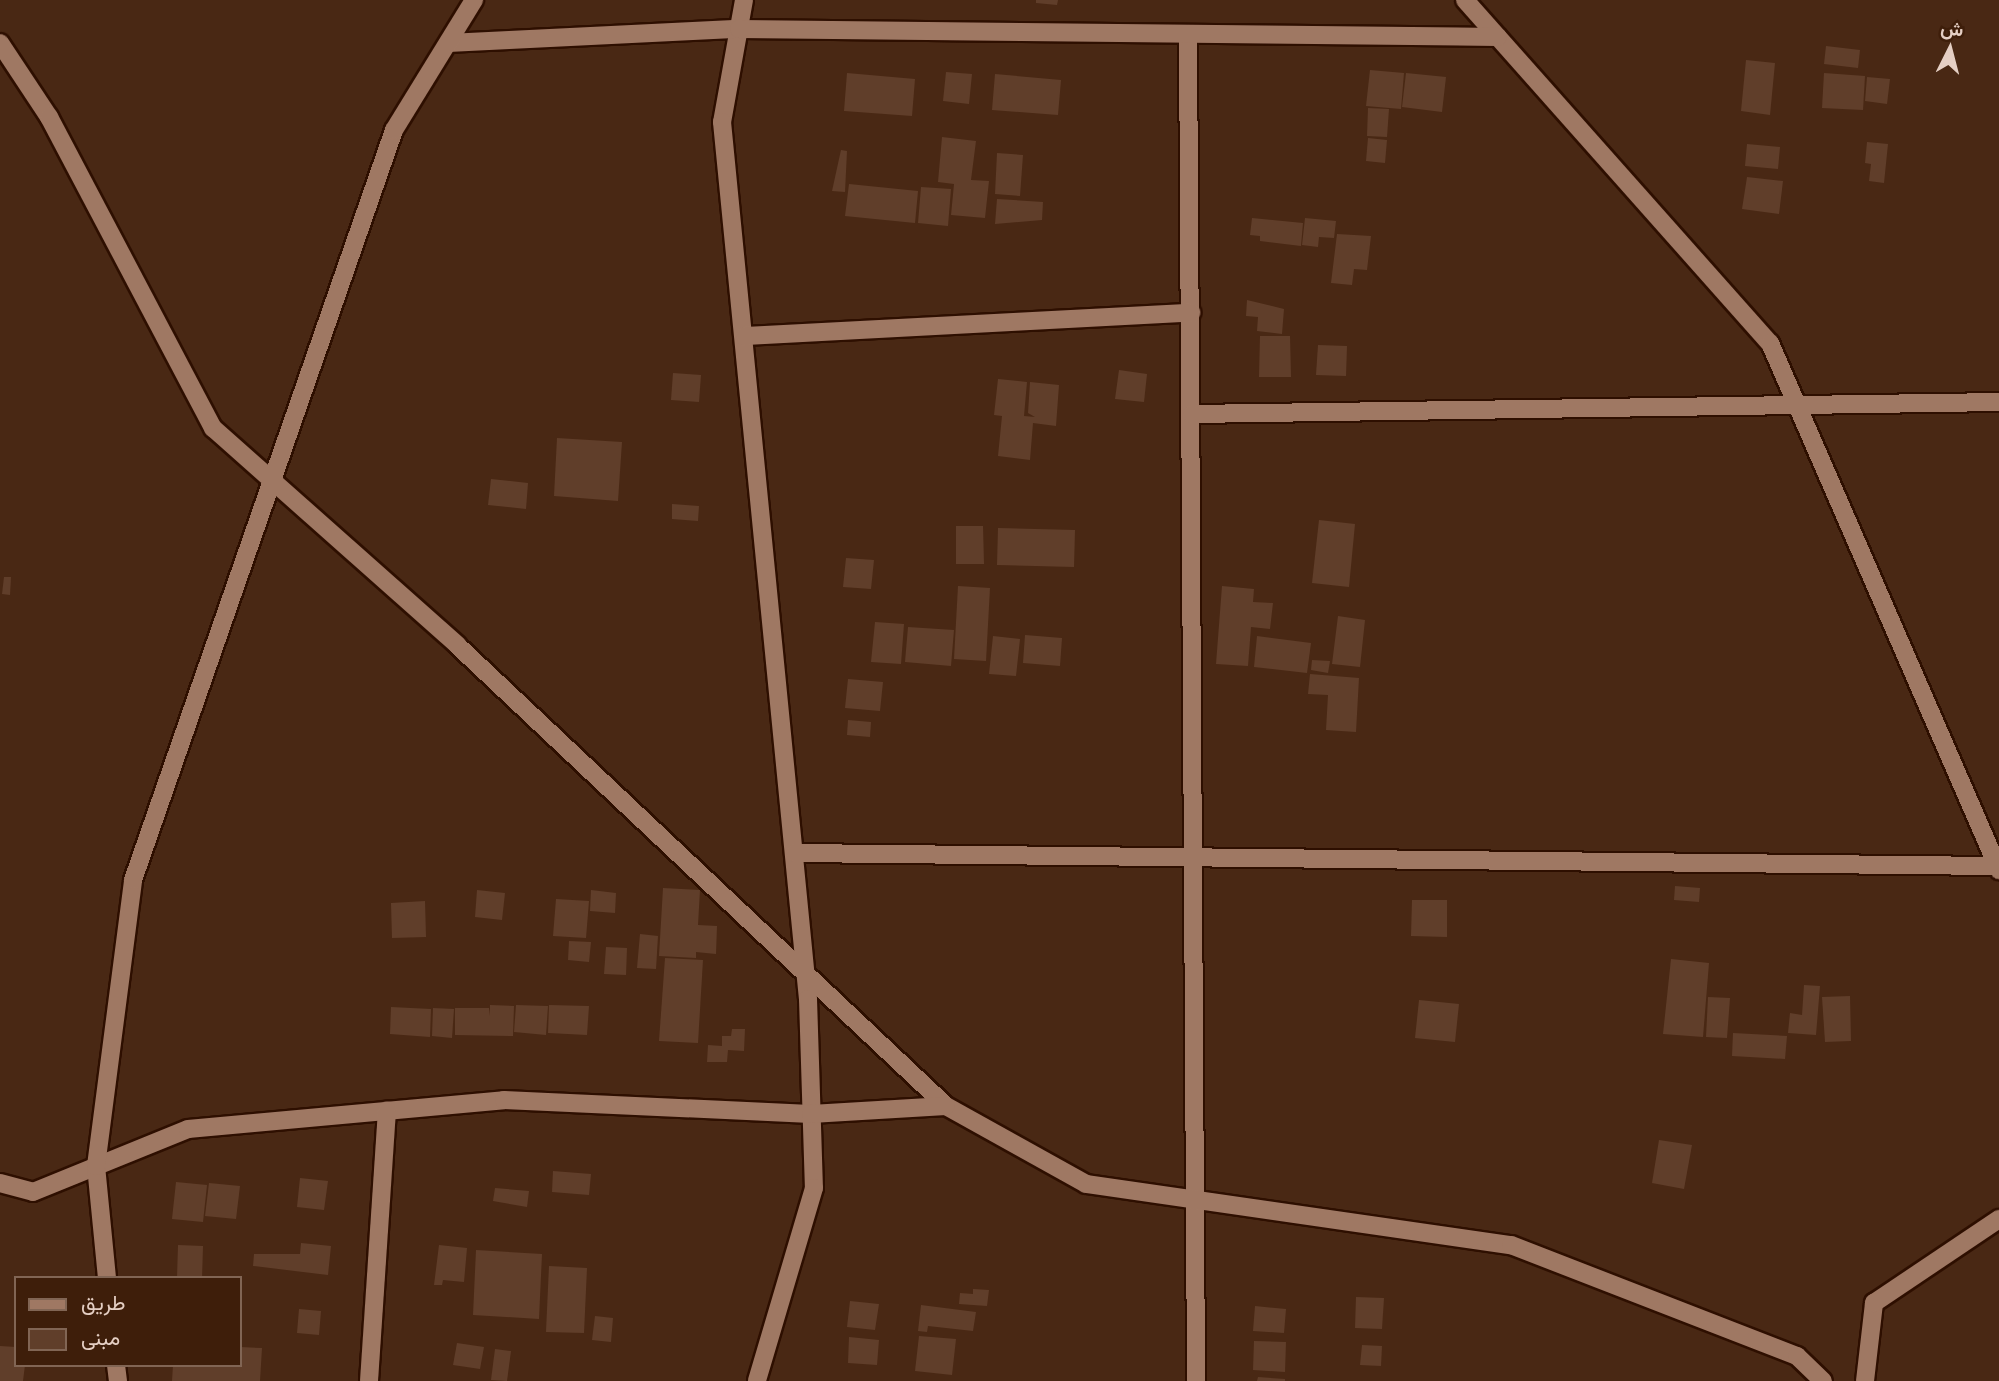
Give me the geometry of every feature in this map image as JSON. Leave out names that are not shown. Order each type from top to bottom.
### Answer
[{"type":"street","points":[[107,1276],[96,1166],[133,880],[394,130],[474,0]]},
{"type":"street","points":[[744,0],[722,122],[795,853],[805,969],[814,1188],[757,1381]]},
{"type":"street","points":[[795,853],[1998,868],[1770,343],[1465,0]]},
{"type":"street","points":[[448,43],[739,29],[1498,37]]},
{"type":"street","points":[[1188,34],[1196,1381]]},
{"type":"street","points":[[0,43],[49,117],[213,428],[457,645],[805,969],[946,1106],[1086,1184],[1511,1245],[1797,1356],[1823,1381]]},
{"type":"street","points":[[745,336],[1191,313]]},
{"type":"street","points":[[1192,414],[1999,402]]},
{"type":"street","points":[[0,1183],[33,1192],[188,1129],[504,1100],[811,1114],[946,1106]]},
{"type":"street","points":[[369,1381],[387,1111]]},
{"type":"street","points":[[1865,1381],[1874,1303],[1999,1219]]},
{"type":"building","points":[[1036,0],[1058,0],[1057,5],[1036,3]]},
{"type":"building","points":[[1826,46],[1860,50],[1858,68],[1824,64]]},
{"type":"building","points":[[1746,60],[1775,63],[1770,115],[1741,111]]},
{"type":"building","points":[[1370,70],[1404,73],[1401,109],[1366,106]]},
{"type":"building","points":[[946,72],[972,74],[969,104],[943,101]]},
{"type":"building","points":[[847,73],[915,79],[912,116],[844,111]]},
{"type":"building","points":[[1406,73],[1446,77],[1442,112],[1402,107]]},
{"type":"building","points":[[1824,73],[1865,76],[1863,110],[1822,108]]},
{"type":"building","points":[[995,74],[1061,80],[1058,115],[992,110]]},
{"type":"building","points":[[1867,77],[1890,79],[1887,104],[1865,101]]},
{"type":"building","points":[[1368,108],[1389,109],[1387,137],[1367,136]]},
{"type":"building","points":[[942,137],[976,141],[971,180],[989,181],[985,218],[951,215],[954,184],[938,182]]},
{"type":"building","points":[[1368,138],[1387,140],[1385,163],[1366,161]]},
{"type":"building","points":[[1867,142],[1888,144],[1884,183],[1869,181],[1871,164],[1865,163]]},
{"type":"building","points":[[1747,144],[1780,147],[1778,169],[1745,166]]},
{"type":"building","points":[[841,150],[847,151],[845,192],[832,191]]},
{"type":"building","points":[[997,153],[1023,155],[1020,196],[995,194]]},
{"type":"building","points":[[1747,177],[1783,181],[1779,214],[1742,209]]},
{"type":"building","points":[[849,184],[918,191],[915,223],[845,216]]},
{"type":"building","points":[[921,187],[951,189],[948,226],[918,223]]},
{"type":"building","points":[[997,199],[1043,202],[1042,220],[995,224]]},
{"type":"building","points":[[1252,218],[1303,223],[1301,246],[1260,241],[1260,236],[1250,235]]},
{"type":"building","points":[[1305,218],[1336,221],[1334,238],[1319,237],[1318,247],[1302,245]]},
{"type":"building","points":[[1337,234],[1371,236],[1367,270],[1354,269],[1352,285],[1331,283]]},
{"type":"building","points":[[1247,300],[1284,309],[1282,334],[1257,331],[1258,317],[1246,316]]},
{"type":"building","points":[[1260,336],[1290,336],[1291,377],[1259,377]]},
{"type":"building","points":[[1318,345],[1347,346],[1346,376],[1316,375]]},
{"type":"building","points":[[1119,370],[1147,374],[1144,402],[1115,399]]},
{"type":"building","points":[[673,373],[701,375],[699,402],[671,400]]},
{"type":"building","points":[[998,379],[1027,382],[1024,416],[1035,417],[1028,413],[1030,382],[1059,385],[1056,426],[1033,423],[1030,460],[998,456],[1002,416],[994,415]]},
{"type":"building","points":[[557,438],[622,442],[618,501],[554,496]]},
{"type":"building","points":[[491,479],[528,483],[526,509],[488,505]]},
{"type":"building","points":[[672,504],[699,506],[698,521],[672,519]]},
{"type":"building","points":[[1319,520],[1355,524],[1349,587],[1312,583]]},
{"type":"building","points":[[956,526],[983,526],[984,564],[956,564]]},
{"type":"building","points":[[998,528],[1075,530],[1074,567],[997,565]]},
{"type":"building","points":[[846,558],[874,560],[871,589],[843,587]]},
{"type":"building","points":[[4,577],[11,577],[10,595],[2,594]]},
{"type":"building","points":[[958,586],[990,588],[986,661],[954,659]]},
{"type":"building","points":[[1222,586],[1254,589],[1253,602],[1273,603],[1270,629],[1251,627],[1248,666],[1216,664]]},
{"type":"building","points":[[1338,616],[1365,620],[1360,667],[1332,664]]},
{"type":"building","points":[[875,622],[904,624],[901,664],[871,662]]},
{"type":"building","points":[[908,627],[954,630],[951,666],[905,662]]},
{"type":"building","points":[[1025,635],[1062,638],[1060,666],[1023,663]]},
{"type":"building","points":[[993,636],[1020,639],[1016,676],[989,674]]},
{"type":"building","points":[[1257,636],[1311,643],[1307,673],[1254,667]]},
{"type":"building","points":[[1312,660],[1330,661],[1328,673],[1311,670]]},
{"type":"building","points":[[1310,674],[1359,678],[1356,732],[1326,730],[1328,695],[1308,694]]},
{"type":"building","points":[[848,679],[883,682],[880,711],[845,708]]},
{"type":"building","points":[[848,720],[871,722],[870,737],[847,735]]},
{"type":"building","points":[[1675,886],[1700,888],[1699,902],[1674,900]]},
{"type":"building","points":[[663,888],[700,890],[698,925],[717,926],[716,954],[696,952],[696,958],[659,956]]},
{"type":"building","points":[[477,890],[505,893],[502,920],[475,917]]},
{"type":"building","points":[[591,890],[616,893],[615,913],[590,911]]},
{"type":"building","points":[[556,899],[589,901],[586,938],[553,936]]},
{"type":"building","points":[[1412,900],[1447,900],[1447,937],[1411,936]]},
{"type":"building","points":[[425,901],[426,937],[392,938],[391,903]]},
{"type":"building","points":[[640,934],[658,936],[656,969],[637,968]]},
{"type":"building","points":[[569,941],[591,942],[589,962],[568,960]]},
{"type":"building","points":[[606,947],[627,948],[626,975],[604,974]]},
{"type":"building","points":[[665,958],[703,960],[698,1043],[659,1041]]},
{"type":"building","points":[[1671,959],[1709,963],[1703,1037],[1663,1034]]},
{"type":"building","points":[[1804,985],[1820,986],[1816,1035],[1788,1033],[1790,1013],[1802,1015]]},
{"type":"building","points":[[1850,996],[1851,1041],[1825,1042],[1822,997]]},
{"type":"building","points":[[1708,997],[1730,998],[1727,1038],[1706,1037]]},
{"type":"building","points":[[1419,1000],[1459,1004],[1455,1042],[1415,1038]]},
{"type":"building","points":[[490,1005],[514,1006],[513,1036],[455,1035],[455,1008],[489,1008],[490,1016]]},
{"type":"building","points":[[516,1005],[548,1006],[546,1035],[514,1032]]},
{"type":"building","points":[[549,1005],[589,1006],[587,1035],[548,1033]]},
{"type":"building","points":[[391,1007],[431,1009],[430,1037],[390,1034]]},
{"type":"building","points":[[433,1008],[454,1009],[452,1038],[432,1036]]},
{"type":"building","points":[[732,1029],[745,1029],[744,1051],[728,1050],[727,1062],[707,1062],[708,1045],[722,1046],[722,1036],[731,1036]]},
{"type":"building","points":[[1733,1033],[1787,1036],[1785,1059],[1732,1056]]},
{"type":"building","points":[[1659,1140],[1692,1145],[1684,1189],[1652,1183]]},
{"type":"building","points":[[553,1171],[591,1174],[589,1195],[552,1192]]},
{"type":"building","points":[[300,1178],[328,1181],[324,1210],[297,1207]]},
{"type":"building","points":[[176,1182],[207,1185],[203,1222],[172,1219]]},
{"type":"building","points":[[209,1183],[240,1186],[236,1219],[205,1216]]},
{"type":"building","points":[[495,1188],[529,1191],[527,1207],[493,1201]]},
{"type":"building","points":[[301,1243],[331,1246],[328,1275],[253,1266],[254,1254],[300,1254]]},
{"type":"building","points":[[178,1245],[203,1246],[202,1276],[177,1276]]},
{"type":"building","points":[[439,1245],[467,1248],[464,1282],[443,1280],[442,1285],[434,1285]]},
{"type":"building","points":[[476,1250],[542,1254],[539,1319],[473,1315]]},
{"type":"building","points":[[549,1266],[587,1268],[584,1333],[546,1332]]},
{"type":"building","points":[[973,1289],[989,1290],[987,1306],[959,1304],[960,1293],[973,1294]]},
{"type":"building","points":[[1356,1297],[1384,1298],[1382,1329],[1355,1328]]},
{"type":"building","points":[[850,1301],[879,1304],[875,1330],[847,1327]]},
{"type":"building","points":[[921,1305],[976,1312],[973,1331],[928,1326],[927,1332],[918,1331]]},
{"type":"building","points":[[1255,1306],[1286,1309],[1284,1333],[1253,1331]]},
{"type":"building","points":[[299,1309],[321,1311],[319,1335],[297,1333]]},
{"type":"building","points":[[595,1316],[613,1318],[611,1342],[592,1340]]},
{"type":"building","points":[[919,1336],[956,1339],[952,1375],[915,1371]]},
{"type":"building","points":[[849,1337],[879,1340],[877,1365],[848,1363]]},
{"type":"building","points":[[1254,1341],[1286,1342],[1285,1372],[1253,1370]]},
{"type":"building","points":[[457,1343],[484,1347],[480,1369],[453,1365]]},
{"type":"building","points":[[1362,1345],[1382,1346],[1381,1366],[1360,1365]]},
{"type":"building","points":[[0,1346],[14,1347],[14,1367],[25,1367],[23,1381],[0,1381]]},
{"type":"building","points":[[242,1347],[262,1348],[260,1381],[172,1381],[173,1367],[242,1367]]},
{"type":"building","points":[[495,1349],[511,1351],[507,1381],[491,1380]]},
{"type":"building","points":[[1258,1377],[1285,1379],[1285,1381],[1257,1381]]}]
